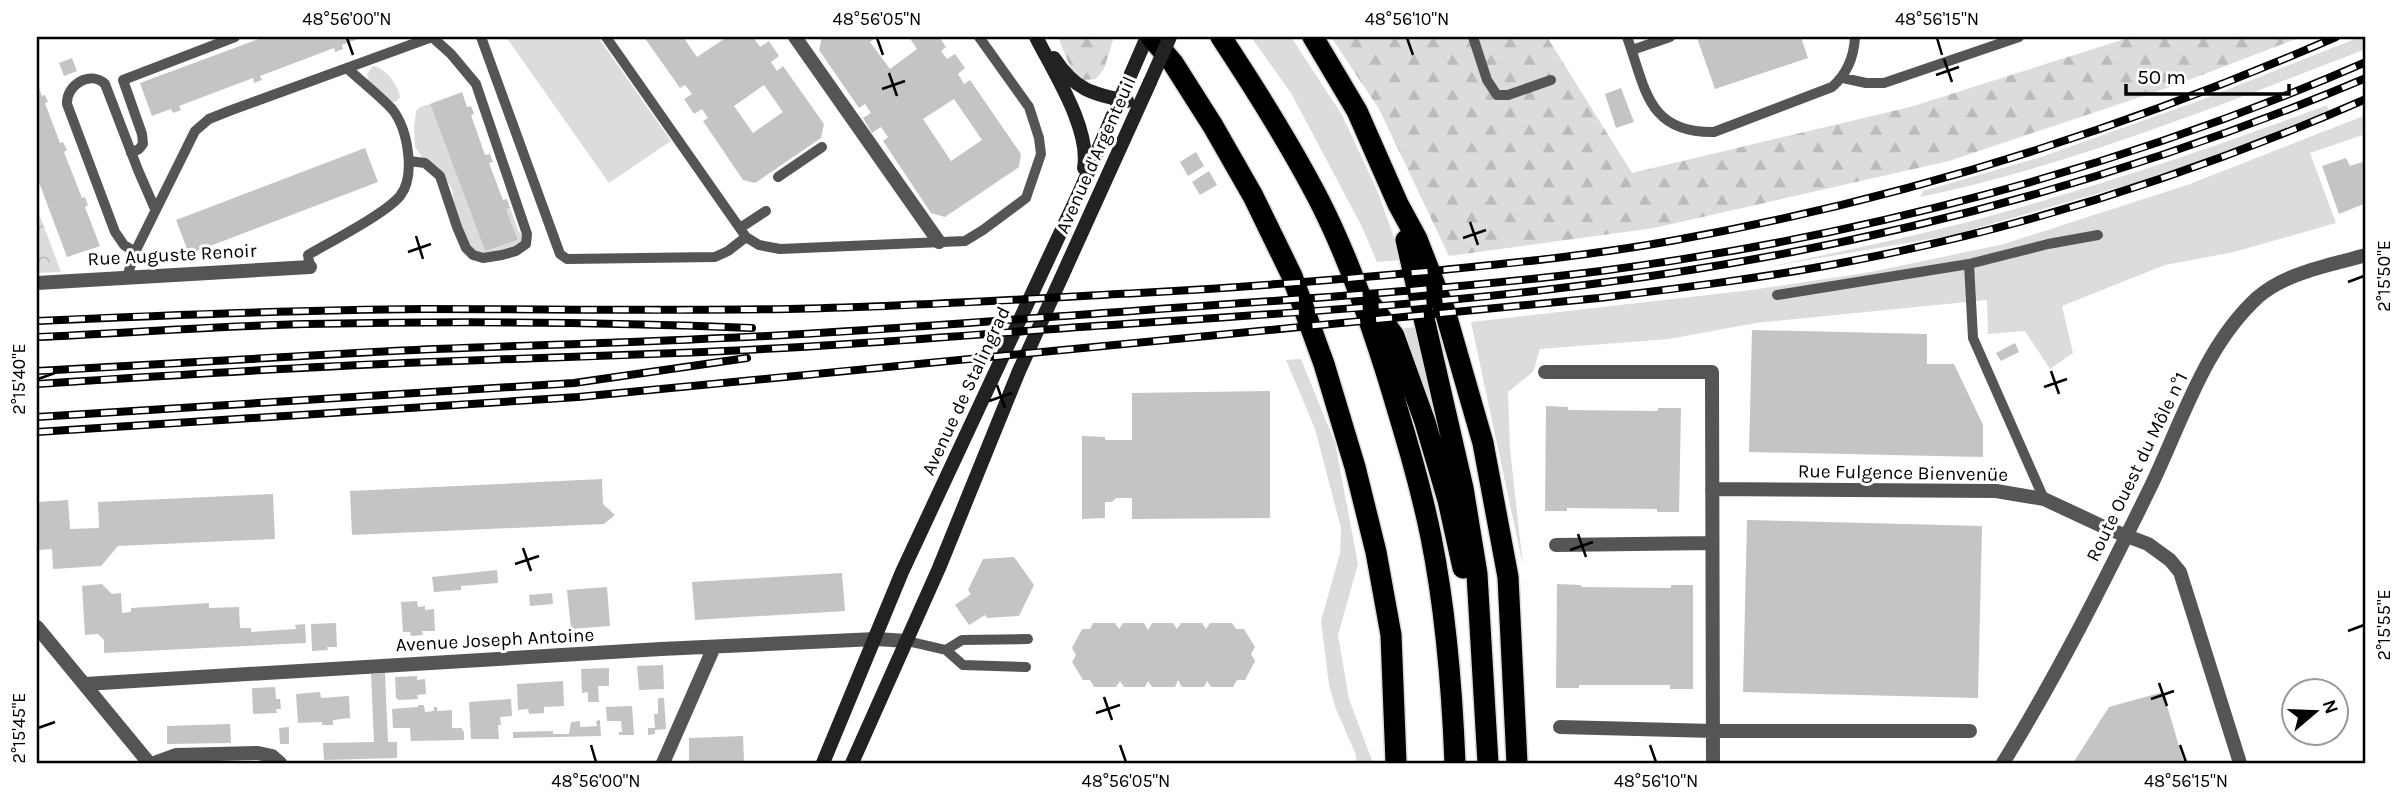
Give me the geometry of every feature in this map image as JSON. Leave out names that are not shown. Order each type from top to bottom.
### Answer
[{"type":"highway","points":[[1149,37],[1173,63],[1253,195],[1292,276],[1324,364],[1355,467],[1376,552],[1389,623],[1396,763]]},
{"type":"highway","points":[[1221,37],[1261,96],[1320,201],[1356,285],[1376,341],[1411,455],[1431,537],[1447,638],[1455,763]]},
{"type":"highway","points":[[1313,37],[1357,111],[1398,204],[1417,239],[1445,311],[1483,443],[1508,577],[1517,763]]},
{"type":"highway","points":[[1398,204],[1463,488],[1477,574],[1488,763]]},
{"type":"highway","points":[[1356,285],[1394,336],[1425,422],[1448,499],[1465,579],[1487,723]]},
{"type":"main road","points":[[1038,37],[1063,72],[1088,92],[1140,103]]},
{"type":"main road","points":[[1038,37],[1079,127],[1086,157],[1079,193]]},
{"type":"main road","name":"Avenue de Stalingrad","points":[[823,763],[902,572],[1149,37]]},
{"type":"main road","name":"Avenue d'Argenteuil","points":[[1058,288],[1170,37]]},
{"type":"main road","name":"Avenue de Stalingrad","points":[[852,763],[907,641],[1019,371],[1058,288]]},
{"type":"street","points":[[795,37],[939,242]]},
{"type":"street","name":"Route Ouest du Môle n°1","points":[[2003,763],[2075,636],[2127,535],[2203,373],[2228,329],[2260,296],[2280,283],[2303,273],[2366,255]]},
{"type":"street","name":"Rue Auguste Renoir","points":[[37,283],[310,267]]},
{"type":"street","points":[[1545,372],[1712,372],[1713,763]]},
{"type":"street","name":"Rue Fulgence Bienvenüe","points":[[1712,489],[1996,491],[2044,499],[2148,544],[2180,572],[2240,763]]},
{"type":"street","points":[[1556,545],[1712,543]]},
{"type":"street","points":[[37,627],[151,763],[176,755],[258,753],[272,756],[280,763]]},
{"type":"street","name":"Avenue Joseph Antoine","points":[[85,684],[661,649],[876,639],[907,641]]},
{"type":"street","points":[[663,763],[714,647]]},
{"type":"street","points":[[1560,727],[1713,731],[1970,731]]},
{"type":"lane","points":[[131,153],[143,144],[142,134],[123,80],[235,37]]},
{"type":"lane","points":[[127,277],[135,252],[155,209],[190,139],[201,125],[229,111],[432,37],[451,54],[476,84],[527,234],[526,244],[502,256],[483,258],[473,255],[466,248],[457,227],[440,176],[425,163],[409,161]]},
{"type":"lane","points":[[481,37],[561,254],[567,258],[715,257],[727,251],[766,211]]},
{"type":"lane","points":[[606,37],[743,233],[760,245],[780,249],[965,241],[1026,198],[1041,155],[1039,138],[1029,107],[979,37]]},
{"type":"lane","points":[[1473,37],[1487,80],[1497,95],[1507,95],[1551,80]]},
{"type":"lane","points":[[1627,37],[1648,95],[1659,116],[1678,127],[1696,132],[1714,132],[1832,87],[1843,78],[1850,63],[1855,37]]},
{"type":"lane","points":[[1632,50],[1670,37]]},
{"type":"lane","points":[[1843,78],[1866,83],[1884,83],[2019,37]]},
{"type":"lane","points":[[310,267],[308,255],[374,216],[400,196],[407,181],[409,161],[399,121],[393,110],[348,69]]},
{"type":"lane","points":[[135,252],[124,245],[115,232],[67,104],[67,94],[74,84],[92,78],[105,84],[155,209]]},
{"type":"lane","points":[[778,177],[822,147]]},
{"type":"lane","points":[[1777,295],[1969,264],[2098,235]]},
{"type":"lane","points":[[1969,264],[1973,338],[2044,499]]},
{"type":"lane","points":[[946,650],[962,640],[1028,639]]},
{"type":"lane","points":[[907,641],[946,650],[963,665],[1026,667]]},
{"type":"green space","points":[[506,37],[598,37],[671,141],[609,183]]},
{"type":"green space","points":[[1058,37],[1114,37],[1104,69],[1096,79],[1084,80],[1071,69]]},
{"type":"green space","points":[[1251,37],[1291,37],[1342,115],[1377,190],[1402,260],[1377,262],[1361,225],[1291,93]]},
{"type":"green space","points":[[1331,37],[1547,37],[1632,173],[1910,107],[2131,37],[2301,37],[2173,86],[1949,161],[1654,228],[1449,256],[1379,109]]},
{"type":"green space","points":[[2360,37],[2366,37],[2366,49],[2146,132],[2034,168],[1920,197],[1923,191],[2041,157],[2201,100]]},
{"type":"green space","points":[[373,66],[382,70],[394,82],[400,97],[396,102],[369,81],[367,74]]},
{"type":"green space","points":[[430,104],[485,251],[518,240],[506,209],[510,208],[522,235],[522,242],[516,248],[481,254],[469,247],[455,211],[452,189],[440,170],[422,157],[415,147],[416,111]]},
{"type":"green space","points":[[2327,105],[2329,111],[2148,179],[1953,235],[1768,267],[1935,230],[2033,204],[2244,136]]},
{"type":"green space","points":[[2366,115],[2366,134],[2310,153],[2336,223],[2234,252],[2165,265],[2062,306],[2073,353],[2050,369],[2025,331],[1988,334],[1987,300],[1756,323],[1669,339],[1540,349],[1533,372],[1508,392],[1510,449],[1523,566],[1471,322],[1751,290],[1871,272],[2004,244],[2190,184]]},
{"type":"green space","points":[[37,208],[61,272],[37,273]]},
{"type":"green space","points":[[1420,327],[1445,437],[1439,435],[1404,328]]},
{"type":"green space","points":[[1301,359],[1335,443],[1358,564],[1338,635],[1349,699],[1373,763],[1356,763],[1356,755],[1336,709],[1329,685],[1321,621],[1340,553],[1341,528],[1315,429],[1286,360]]},
{"type":"building","points":[[264,37],[363,37],[342,45],[343,49],[335,52],[334,48],[260,76],[262,80],[254,83],[253,78],[179,106],[181,110],[173,113],[171,109],[152,116],[140,83]]},
{"type":"building","points":[[644,37],[683,37],[697,57],[727,37],[753,37],[760,47],[769,41],[779,56],[771,62],[777,71],[783,66],[824,124],[821,138],[755,183],[743,180],[703,121],[708,118],[702,109],[694,114],[684,99],[692,94],[685,85],[680,88]],"holes":[[[764,85],[783,112],[753,133],[734,106]]]},
{"type":"building","points":[[822,37],[877,37],[870,42],[890,69],[917,49],[909,37],[939,37],[946,47],[941,51],[947,59],[955,54],[965,68],[958,74],[964,84],[970,80],[1021,154],[1019,167],[945,217],[931,213],[883,141],[888,137],[881,127],[872,133],[863,118],[871,113],[865,104],[859,108],[819,50]],"holes":[[[954,99],[982,140],[951,161],[923,119]]]},
{"type":"building","points":[[1801,37],[1808,58],[1715,89],[1697,38]]},
{"type":"building","points":[[72,58],[77,71],[64,76],[59,63]]},
{"type":"building","points":[[37,83],[42,96],[45,95],[48,102],[45,103],[60,143],[63,142],[67,150],[64,152],[82,198],[85,197],[88,205],[85,207],[100,246],[67,257],[37,177]]},
{"type":"building","points":[[1621,88],[1634,122],[1616,128],[1605,94]]},
{"type":"building","points":[[462,92],[467,107],[471,106],[474,114],[471,115],[485,155],[490,154],[493,162],[489,163],[503,200],[507,199],[510,208],[506,209],[518,240],[485,251],[430,104]]},
{"type":"building","points":[[365,148],[378,182],[189,254],[176,220]]},
{"type":"building","points":[[1196,152],[1204,166],[1188,176],[1180,162]]},
{"type":"building","points":[[2346,158],[2350,166],[2366,161],[2366,203],[2339,214],[2322,166]]},
{"type":"building","points":[[1209,171],[1217,185],[1200,195],[1192,182]]},
{"type":"building","points":[[1752,330],[1927,334],[1927,364],[1954,364],[1983,425],[1983,457],[1749,452]]},
{"type":"building","points":[[2015,343],[2019,352],[2001,361],[1996,353]]},
{"type":"building","points":[[1270,391],[1270,518],[1132,519],[1132,498],[1116,498],[1112,502],[1105,502],[1105,518],[1082,519],[1082,436],[1105,437],[1105,440],[1132,440],[1132,393]]},
{"type":"building","points":[[1546,406],[1568,407],[1568,410],[1658,411],[1658,408],[1681,408],[1679,512],[1657,512],[1657,509],[1567,508],[1567,511],[1545,511]]},
{"type":"building","points":[[602,479],[603,504],[615,515],[604,524],[352,535],[350,491]]},
{"type":"building","points":[[273,494],[275,539],[118,546],[101,566],[53,569],[52,549],[37,550],[37,502],[68,500],[70,529],[99,528],[98,502]]},
{"type":"building","points":[[1747,520],[1982,526],[1978,698],[1743,692]]},
{"type":"building","points":[[1014,557],[1034,585],[1019,616],[987,618],[985,615],[969,625],[955,605],[971,594],[968,590],[983,559]]},
{"type":"building","points":[[497,570],[498,583],[461,586],[461,590],[434,592],[432,577]]},
{"type":"building","points":[[842,573],[845,611],[695,620],[692,582]]},
{"type":"building","points":[[102,584],[112,594],[121,593],[122,613],[131,612],[131,608],[209,603],[209,608],[239,607],[240,628],[251,628],[251,632],[296,629],[295,625],[305,624],[306,643],[104,653],[104,640],[98,634],[85,635],[82,586]]},
{"type":"building","points":[[1557,584],[1581,587],[1671,588],[1671,585],[1693,585],[1693,689],[1670,689],[1670,685],[1579,685],[1579,688],[1556,688]]},
{"type":"building","points":[[607,587],[610,626],[571,629],[567,590]]},
{"type":"building","points":[[552,593],[553,604],[530,606],[529,595]]},
{"type":"building","points":[[417,601],[418,607],[425,606],[425,610],[434,609],[435,631],[422,631],[423,635],[411,636],[410,632],[403,632],[401,602]]},
{"type":"building","points":[[336,623],[337,647],[312,651],[311,624]]},
{"type":"building","points":[[1093,623],[1115,623],[1119,629],[1123,623],[1144,623],[1148,630],[1152,623],[1173,623],[1177,629],[1181,623],[1202,623],[1206,629],[1210,623],[1232,623],[1236,629],[1244,629],[1255,647],[1251,654],[1255,661],[1245,680],[1237,680],[1233,687],[1211,687],[1207,681],[1204,687],[1182,687],[1178,680],[1175,687],[1152,687],[1148,681],[1145,687],[1124,687],[1120,681],[1116,687],[1094,687],[1090,680],[1083,680],[1072,662],[1076,655],[1072,648],[1082,629],[1090,629]]},
{"type":"building","points":[[663,665],[664,689],[639,690],[637,666]]},
{"type":"building","points":[[609,668],[609,686],[598,686],[599,702],[588,702],[588,692],[582,693],[581,669]]},
{"type":"building","points":[[385,673],[388,742],[397,742],[397,758],[324,760],[323,743],[374,742],[371,674]]},
{"type":"building","points":[[417,676],[417,680],[425,679],[426,694],[417,695],[418,699],[396,698],[395,677]]},
{"type":"building","points":[[563,681],[564,706],[544,707],[544,713],[529,714],[528,709],[518,710],[517,684]]},
{"type":"building","points":[[275,687],[276,699],[280,699],[281,709],[276,709],[277,713],[253,714],[252,688]]},
{"type":"building","points":[[320,692],[321,698],[349,696],[350,718],[333,720],[333,725],[322,725],[322,722],[298,723],[296,694]]},
{"type":"building","points":[[2163,692],[2184,763],[2073,763],[2109,707]]},
{"type":"building","points":[[658,698],[664,698],[666,729],[655,730],[655,734],[648,735],[648,728],[655,728],[654,714],[658,714]]},
{"type":"building","points":[[511,699],[512,716],[500,717],[499,739],[471,739],[469,702]]},
{"type":"building","points":[[424,705],[425,712],[434,711],[434,707],[437,707],[437,711],[452,710],[452,728],[461,728],[464,740],[411,741],[410,728],[393,728],[392,709]]},
{"type":"building","points":[[632,706],[634,735],[619,735],[619,732],[622,732],[621,721],[607,721],[606,707]]},
{"type":"building","points":[[600,720],[601,736],[513,738],[513,732],[553,731],[553,734],[569,734],[571,722],[580,721],[580,727],[597,726],[596,721]]},
{"type":"building","points":[[230,724],[231,743],[167,744],[167,726]]},
{"type":"building","points":[[289,727],[289,744],[280,744],[279,728]]},
{"type":"building","points":[[743,736],[744,761],[689,763],[689,738]]},
{"type":"railway","points":[[37,321],[424,309],[742,310],[876,306],[1249,286],[1554,258],[1646,245],[1761,223],[1929,182],[2012,158],[2176,102],[2336,37]]},
{"type":"railway","points":[[37,371],[392,351],[848,331],[1347,296],[1601,271],[1797,239],[1991,193],[2182,134],[2275,100],[2366,62]]},
{"type":"railway","points":[[37,384],[358,365],[828,345],[1340,309],[1600,283],[1796,251],[1990,206],[2180,149],[2366,78]]},
{"type":"railway","points":[[37,432],[578,397],[1599,298],[1722,282],[1815,268],[1913,248],[2045,215],[2175,174],[2303,126],[2366,99]]},
{"type":"railway","points":[[37,337],[240,326],[363,323],[585,323],[752,328]]},
{"type":"railway","points":[[37,417],[574,383],[747,358]]}]
